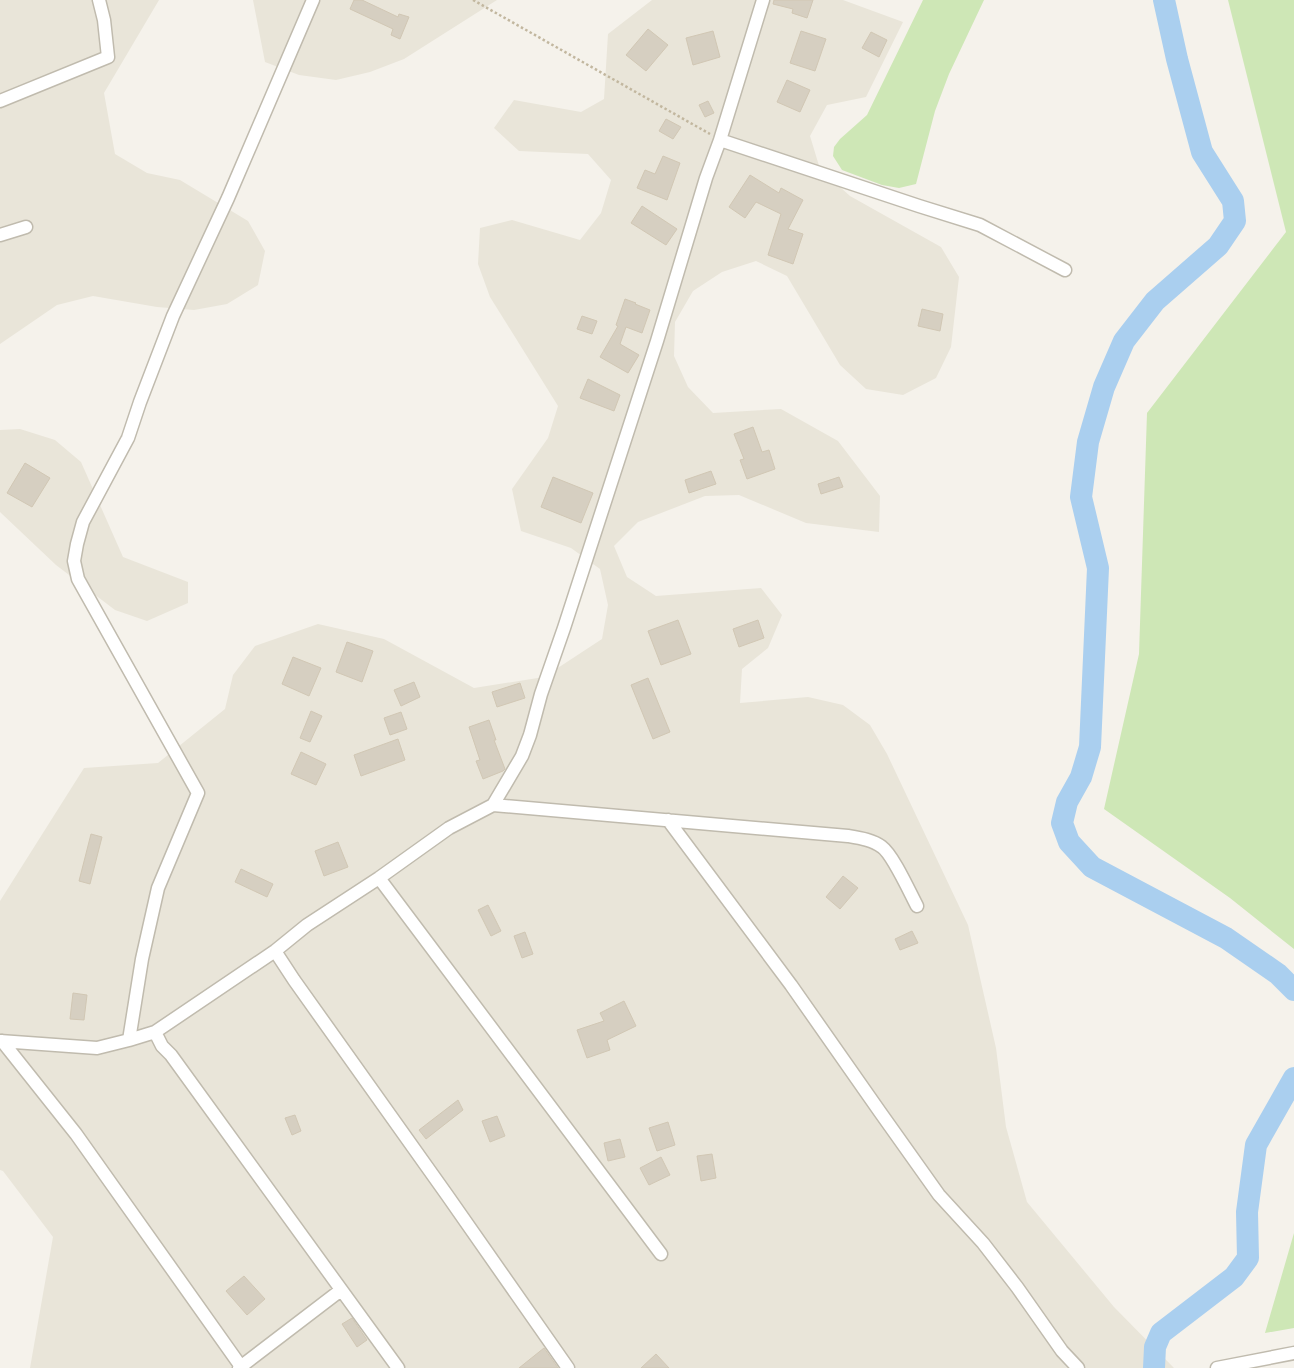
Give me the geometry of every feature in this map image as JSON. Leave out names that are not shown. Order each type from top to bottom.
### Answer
[{"type":"street","points":[[0,101],[108,57],[104,20],[99,0]]},
{"type":"street","points":[[129,1040],[142,959],[158,888],[198,793],[78,579],[74,561],[77,544],[83,522],[128,438],[173,316],[228,198],[314,0]]},
{"type":"street","points":[[493,806],[522,756],[530,735],[541,694],[657,341],[706,178],[720,140],[763,0]]},
{"type":"street","points":[[720,140],[980,225],[1065,270]]},
{"type":"street","points":[[0,235],[26,227]]},
{"type":"street","points":[[1,1041],[97,1048],[155,1032],[275,951],[307,925],[379,878],[449,828],[493,806],[848,836],[870,841],[883,848],[891,857],[917,906]]},
{"type":"street","points":[[668,820],[791,985],[939,1195],[983,1243],[1062,1351],[1078,1368]]},
{"type":"street","points":[[379,878],[661,1254]]},
{"type":"street","points":[[275,951],[568,1368]]},
{"type":"street","points":[[155,1032],[162,1046],[171,1054],[398,1368]]},
{"type":"street","points":[[1,1041],[76,1134],[241,1367],[341,1290]]},
{"type":"street","points":[[1217,1368],[1294,1354]]},
{"type":"path","points":[[473,0],[720,140]]},
{"type":"shaded area","points":[[0,0],[159,0],[104,93],[115,154],[147,173],[180,180],[248,221],[265,251],[258,285],[227,304],[194,310],[157,307],[93,296],[57,305],[0,344]]},
{"type":"shaded area","points":[[253,0],[497,0],[404,59],[370,72],[336,80],[299,75],[265,62]]},
{"type":"shaded area","points":[[652,0],[843,0],[903,22],[866,97],[827,105],[810,136],[820,169],[850,196],[941,247],[959,277],[951,347],[936,378],[903,395],[866,389],[840,365],[787,276],[756,261],[722,272],[693,291],[675,322],[674,356],[688,387],[713,413],[781,409],[838,441],[880,496],[879,532],[806,523],[739,495],[705,496],[638,522],[614,546],[627,577],[656,596],[761,588],[782,615],[768,648],[742,669],[740,703],[808,697],[843,705],[870,725],[887,754],[968,925],[996,1048],[1006,1127],[1027,1202],[1114,1307],[1174,1368],[30,1368],[53,1237],[3,1171],[0,1170],[0,901],[84,768],[158,763],[225,709],[233,675],[255,646],[318,624],[384,639],[474,688],[544,677],[602,639],[608,605],[600,569],[571,548],[521,531],[512,489],[548,438],[558,406],[490,297],[478,264],[480,228],[512,220],[580,240],[601,213],[611,180],[588,154],[519,151],[494,128],[514,100],[581,112],[604,99],[608,34]]},
{"type":"shaded area","points":[[20,429],[55,440],[81,462],[123,557],[188,582],[188,603],[147,621],[115,610],[56,565],[0,512],[0,430]]},
{"type":"green space","points":[[923,0],[984,0],[949,74],[935,111],[916,184],[899,188],[882,185],[842,170],[833,156],[834,147],[840,139],[867,115]]},
{"type":"green space","points":[[1228,0],[1294,0],[1294,949],[1230,898],[1104,809],[1139,654],[1147,413],[1286,232]]},
{"type":"green space","points":[[1294,1233],[1294,1328],[1265,1333]]},
{"type":"building","points":[[354,0],[362,0],[398,17],[399,14],[409,17],[400,39],[391,35],[393,29],[350,9]]},
{"type":"building","points":[[774,0],[813,0],[807,18],[792,13],[793,9],[773,4]]},
{"type":"building","points":[[648,29],[668,45],[646,71],[626,55]]},
{"type":"building","points":[[713,31],[720,57],[693,65],[686,38]]},
{"type":"building","points":[[801,31],[826,39],[815,71],[790,63]]},
{"type":"building","points":[[871,32],[887,40],[879,57],[862,48]]},
{"type":"building","points":[[787,80],[810,90],[800,112],[777,102]]},
{"type":"building","points":[[708,101],[714,113],[705,117],[699,105]]},
{"type":"building","points":[[666,119],[681,127],[673,139],[659,131]]},
{"type":"building","points":[[663,156],[680,163],[667,200],[637,188],[645,170],[655,174]]},
{"type":"building","points":[[750,175],[779,193],[781,188],[803,200],[788,229],[803,234],[793,264],[768,255],[781,214],[756,202],[745,218],[729,207]]},
{"type":"building","points":[[642,206],[677,229],[666,245],[631,223]]},
{"type":"building","points":[[625,299],[650,310],[642,333],[626,327],[620,344],[639,355],[628,373],[600,357],[618,326],[616,325]]},
{"type":"building","points":[[922,309],[943,314],[940,331],[918,326]]},
{"type":"building","points":[[582,316],[597,321],[592,334],[577,329]]},
{"type":"building","points":[[588,379],[620,395],[614,411],[580,398]]},
{"type":"building","points":[[753,427],[762,452],[769,450],[775,469],[747,479],[740,460],[744,459],[734,434]]},
{"type":"building","points":[[25,463],[50,478],[32,507],[7,493]]},
{"type":"building","points":[[711,471],[716,484],[689,493],[685,480]]},
{"type":"building","points":[[553,477],[593,493],[581,523],[541,507]]},
{"type":"building","points":[[839,477],[843,487],[821,494],[818,484]]},
{"type":"building","points":[[678,620],[691,654],[661,665],[648,631]]},
{"type":"building","points":[[758,620],[764,638],[739,647],[733,629]]},
{"type":"building","points":[[347,642],[373,651],[362,682],[336,672]]},
{"type":"building","points":[[293,657],[321,668],[309,696],[282,684]]},
{"type":"building","points":[[648,678],[670,732],[653,739],[631,685]]},
{"type":"building","points":[[414,682],[420,697],[401,706],[394,690]]},
{"type":"building","points":[[520,683],[525,698],[497,707],[492,692]]},
{"type":"building","points":[[311,711],[322,716],[310,742],[300,738]]},
{"type":"building","points":[[401,712],[407,729],[390,735],[384,718]]},
{"type":"building","points":[[489,720],[505,769],[483,779],[476,761],[480,760],[469,727]]},
{"type":"building","points":[[398,739],[405,760],[361,776],[354,755]]},
{"type":"building","points":[[301,752],[326,764],[316,785],[291,774]]},
{"type":"building","points":[[91,834],[102,837],[90,884],[79,881]]},
{"type":"building","points":[[338,842],[348,867],[324,876],[315,851]]},
{"type":"building","points":[[241,869],[273,884],[267,897],[235,882]]},
{"type":"building","points":[[843,876],[858,888],[840,909],[826,897]]},
{"type":"building","points":[[488,905],[501,931],[491,936],[478,910]]},
{"type":"building","points":[[912,931],[918,943],[900,950],[895,939]]},
{"type":"building","points":[[525,932],[533,954],[522,958],[514,936]]},
{"type":"building","points":[[73,993],[87,995],[84,1020],[70,1019]]},
{"type":"building","points":[[624,1001],[636,1026],[607,1040],[610,1050],[587,1058],[577,1030],[604,1021],[600,1013]]},
{"type":"building","points":[[458,1100],[463,1110],[426,1139],[419,1130]]},
{"type":"building","points":[[295,1115],[301,1131],[292,1135],[285,1118]]},
{"type":"building","points":[[497,1116],[505,1136],[490,1142],[482,1121]]},
{"type":"building","points":[[668,1122],[675,1145],[657,1151],[649,1128]]},
{"type":"building","points":[[620,1139],[625,1157],[608,1161],[604,1143]]},
{"type":"building","points":[[712,1154],[716,1178],[701,1181],[697,1156]]},
{"type":"building","points":[[661,1157],[670,1175],[649,1185],[640,1168]]},
{"type":"building","points":[[244,1276],[265,1299],[247,1315],[226,1291]]},
{"type":"building","points":[[352,1318],[367,1340],[357,1347],[342,1324]]},
{"type":"building","points":[[544,1348],[558,1368],[519,1368]]},
{"type":"building","points":[[656,1354],[669,1368],[641,1368]]},
{"type":"waterway","points":[[1164,0],[1177,59],[1202,152],[1233,201],[1235,221],[1218,246],[1155,301],[1124,341],[1104,387],[1088,442],[1081,497],[1098,568],[1090,747],[1081,777],[1067,802],[1062,823],[1069,842],[1092,867],[1226,938],[1278,974],[1294,990]]},
{"type":"waterway","points":[[1154,1368],[1155,1347],[1161,1333],[1234,1277],[1248,1258],[1247,1212],[1256,1145],[1294,1078]]}]
